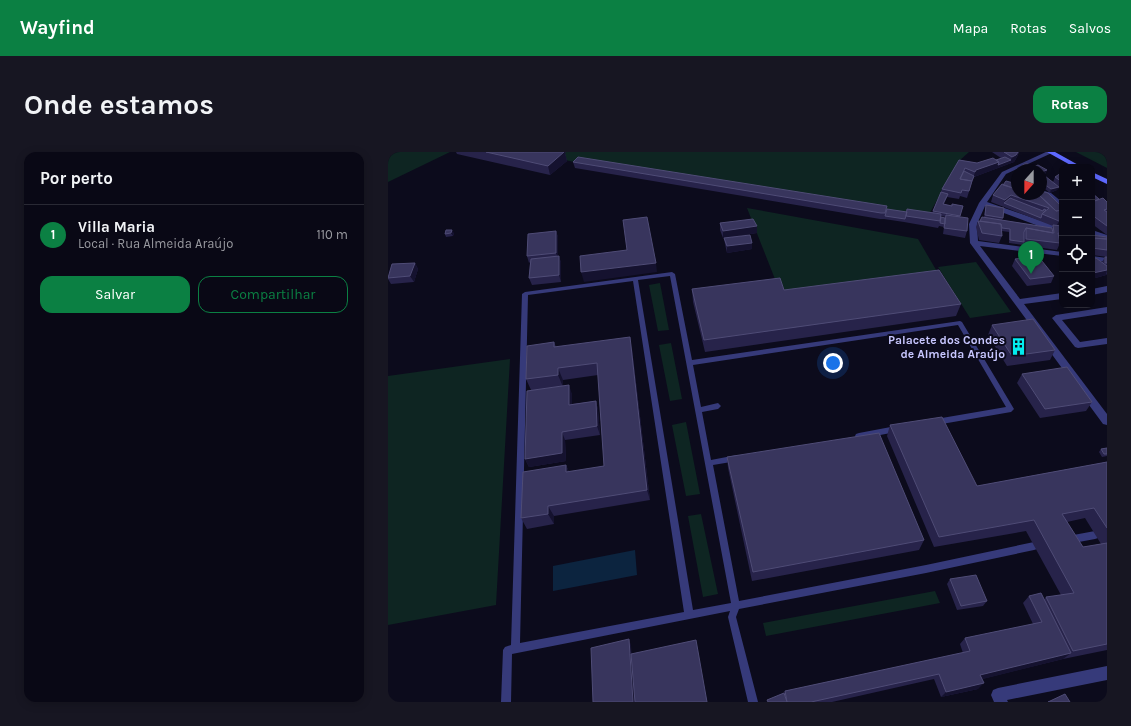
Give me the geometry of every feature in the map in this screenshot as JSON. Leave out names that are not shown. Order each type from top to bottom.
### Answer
[{"type":"street","points":[[1073,164],[1051,152],[1004,173],[1002,181],[983,203],[973,224],[974,243],[1107,421]]},
{"type":"street","points":[[1095,176],[1107,182]]},
{"type":"street","points":[[1047,194],[1059,203]]},
{"type":"street","points":[[983,203],[1059,230]]},
{"type":"street","points":[[1095,233],[1107,237]]},
{"type":"street","points":[[974,243],[1059,254]]},
{"type":"street","points":[[1095,258],[1107,260]]},
{"type":"street","points":[[1095,291],[1107,289]]},
{"type":"street","points":[[1018,302],[1059,296]]},
{"type":"street","points":[[1107,310],[1056,318],[1078,345],[1107,341]]},
{"type":"street","points":[[1000,698],[1107,673]]},
{"type":"lane","points":[[515,648],[525,294],[672,274],[736,606],[732,618],[753,702]]},
{"type":"lane","points":[[635,279],[689,615]]},
{"type":"lane","points":[[689,363],[960,323],[1011,409],[926,424]]},
{"type":"lane","points":[[698,410],[718,406]]},
{"type":"lane","points":[[848,438],[903,428]]},
{"type":"lane","points":[[709,463],[748,456]]},
{"type":"lane","points":[[1064,541],[1095,535]]},
{"type":"lane","points":[[506,702],[508,650],[926,569],[1034,546]]},
{"type":"green space","points":[[388,152],[450,152],[388,182]]},
{"type":"green space","points":[[528,152],[969,152],[959,161],[927,218],[579,163]]},
{"type":"green space","points":[[1076,152],[1107,152],[1107,168]]},
{"type":"green space","points":[[747,208],[918,239],[942,280],[784,302]]},
{"type":"green space","points":[[976,262],[1011,312],[970,318],[938,267]]},
{"type":"green space","points":[[660,283],[669,330],[658,331],[649,285]]},
{"type":"green space","points":[[671,343],[682,399],[670,401],[659,345]]},
{"type":"green space","points":[[510,359],[496,605],[388,625],[388,376]]},
{"type":"green space","points":[[686,422],[700,494],[686,496],[672,425]]},
{"type":"green space","points":[[701,514],[718,594],[703,597],[688,516]]},
{"type":"green space","points":[[935,591],[940,603],[766,636],[763,623]]},
{"type":"water","points":[[635,550],[637,575],[553,591],[553,566]]},
{"type":"building","points":[[486,152],[564,152],[548,166]]},
{"type":"building","points":[[1004,152],[1018,152],[1012,157]]},
{"type":"building","points":[[578,157],[887,206],[885,213],[881,213],[573,162]]},
{"type":"building","points":[[1005,157],[1011,160],[998,165],[999,162],[996,160]]},
{"type":"building","points":[[993,158],[999,162],[976,170],[975,172],[965,168],[960,179],[972,181],[969,191],[962,190],[961,193],[942,189],[959,160],[977,163]]},
{"type":"building","points":[[964,171],[974,176],[972,181],[960,179]]},
{"type":"building","points":[[1059,174],[1059,180],[1055,177]]},
{"type":"building","points":[[1047,178],[1059,187],[1051,189],[1047,186]]},
{"type":"building","points":[[1006,181],[1011,182],[1011,187],[1003,185]]},
{"type":"building","points":[[1002,184],[1011,187],[1011,195],[1005,200],[993,195]]},
{"type":"building","points":[[941,192],[948,194],[943,204],[963,206],[960,216],[933,211]]},
{"type":"building","points":[[1047,193],[1059,204],[1059,210],[1056,211],[1044,200],[1047,200]]},
{"type":"building","points":[[1095,196],[1099,199],[1095,201]]},
{"type":"building","points":[[1010,198],[1011,200],[1015,200],[1043,211],[1044,209],[1046,210],[1042,214],[1041,218],[1004,203]]},
{"type":"building","points":[[1103,198],[1107,202],[1107,209],[1104,210],[1107,212],[1107,226],[1095,217],[1095,201]]},
{"type":"building","points":[[1026,200],[1044,200],[1056,211],[1059,210],[1059,221],[1042,214],[1049,208]]},
{"type":"building","points":[[986,205],[1004,208],[1003,218],[985,215]]},
{"type":"building","points":[[887,209],[907,212],[905,219],[885,216]]},
{"type":"building","points":[[907,209],[941,214],[940,221],[906,216]]},
{"type":"building","points":[[946,215],[968,218],[967,231],[944,228]]},
{"type":"building","points":[[647,217],[656,263],[581,272],[580,256],[627,250],[623,220]]},
{"type":"building","points":[[941,217],[945,218],[945,224],[940,223]]},
{"type":"building","points":[[982,217],[1052,228],[1053,233],[1026,228],[1024,232],[1024,242],[1010,240],[1010,229],[1002,228],[1001,224],[980,221]]},
{"type":"building","points":[[753,219],[757,226],[723,231],[720,223]]},
{"type":"building","points":[[978,221],[1001,224],[1002,236],[982,233]]},
{"type":"building","points":[[1053,225],[1059,226],[1059,243],[1026,239],[1026,228],[1054,233]]},
{"type":"building","points":[[446,230],[452,230],[451,233],[445,234]]},
{"type":"building","points":[[556,231],[556,253],[527,256],[528,234]]},
{"type":"building","points":[[750,235],[752,243],[727,246],[724,238]]},
{"type":"building","points":[[1095,235],[1107,237],[1107,239],[1095,238]]},
{"type":"building","points":[[1095,238],[1107,239],[1107,250],[1095,248]]},
{"type":"building","points":[[559,256],[559,275],[529,278],[531,259]]},
{"type":"building","points":[[1038,256],[1054,276],[1030,279],[1015,259]]},
{"type":"building","points":[[1105,257],[1107,257],[1107,263],[1105,263]]},
{"type":"building","points":[[1095,258],[1107,266],[1107,270],[1095,272]]},
{"type":"building","points":[[415,263],[410,276],[388,278],[392,264]]},
{"type":"building","points":[[939,270],[961,304],[704,340],[692,289],[780,278],[784,290]]},
{"type":"building","points":[[1033,319],[1055,350],[1012,356],[992,325]]},
{"type":"building","points":[[630,337],[647,490],[548,506],[548,514],[521,518],[523,472],[566,465],[566,472],[604,466],[597,363],[558,368],[558,375],[526,379],[527,346],[554,342],[554,347]]},
{"type":"building","points":[[1067,367],[1092,402],[1045,409],[1022,374]]},
{"type":"building","points":[[569,385],[569,405],[596,401],[597,426],[562,432],[562,453],[525,459],[527,391]]},
{"type":"building","points":[[942,417],[977,486],[1107,462],[1107,528],[1094,508],[1062,514],[1083,547],[1107,543],[1107,644],[1073,651],[1046,597],[1074,593],[1034,520],[939,537],[890,425]]},
{"type":"building","points":[[879,433],[924,540],[753,572],[727,457]]},
{"type":"building","points":[[1107,448],[1107,454],[1104,454],[1101,449]]},
{"type":"building","points":[[976,575],[987,601],[961,606],[950,579]]},
{"type":"building","points":[[1041,593],[1071,653],[980,675],[984,683],[946,692],[939,674],[811,702],[787,702],[785,691],[970,651],[965,638],[1042,622],[1029,596]]},
{"type":"building","points":[[629,639],[633,702],[593,702],[591,648]]},
{"type":"building","points":[[696,640],[707,702],[635,702],[631,654]]},
{"type":"building","points":[[784,693],[787,702],[768,702],[767,700]]},
{"type":"building","points":[[1065,694],[1070,702],[1048,702]]},
{"type":"place","name":"Villa Maria","points":[[1031,274]]},
{"type":"place","name":"Palacete dos Condes de Almeida Araújo","points":[[1018,347]]}]
